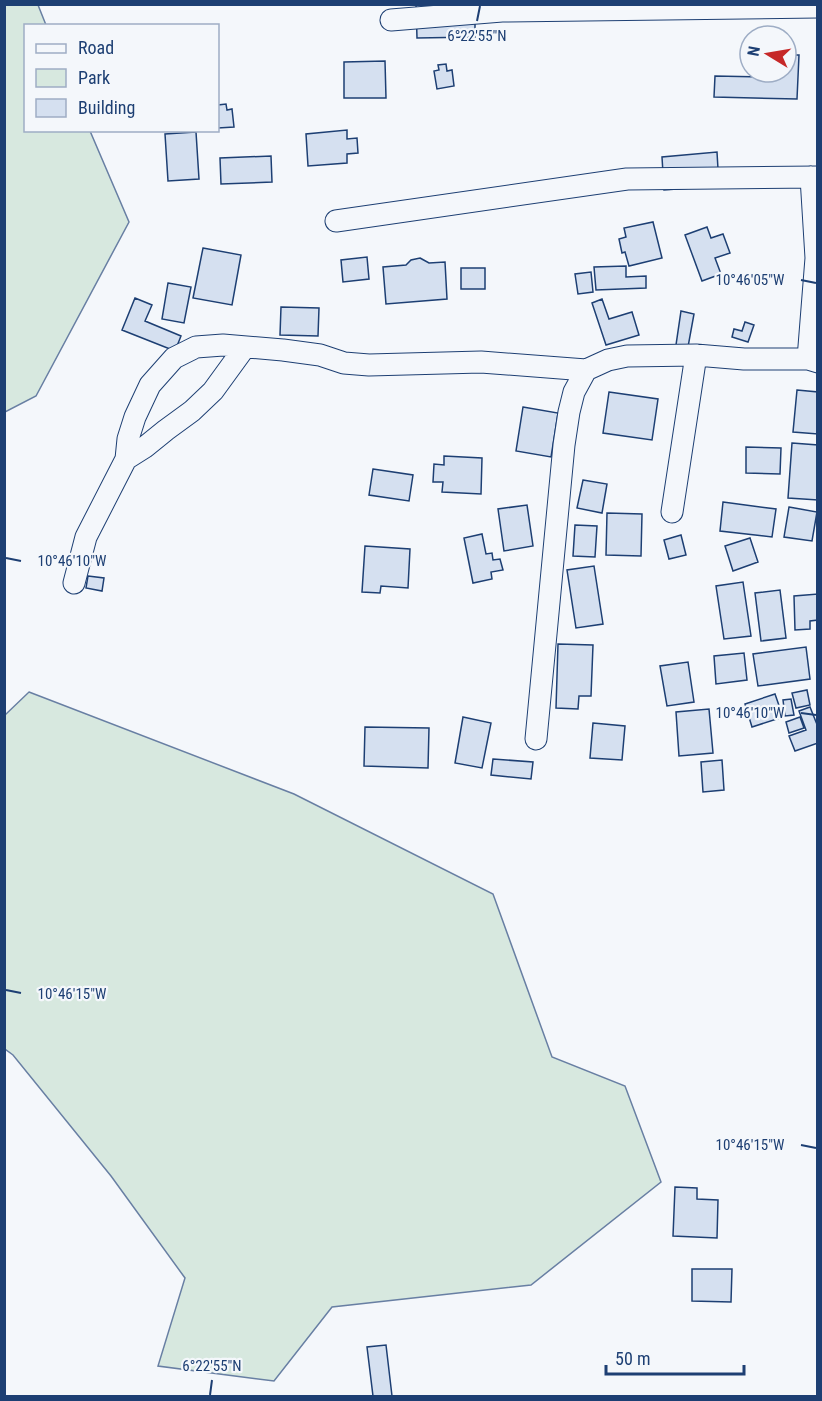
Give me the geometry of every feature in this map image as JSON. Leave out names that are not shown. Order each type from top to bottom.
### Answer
[{"type":"street","points":[[391,20],[502,11],[818,7]]},
{"type":"street","points":[[74,584],[86,537],[126,459],[128,439],[135,417],[150,385],[174,358],[196,347],[223,345],[283,350],[320,356],[344,363],[369,365],[481,362],[586,370],[608,360],[627,356],[696,356],[813,361],[816,258],[814,177],[627,179],[336,221]]},
{"type":"street","points":[[126,459],[200,404],[213,391],[245,347]]},
{"type":"street","points":[[672,512],[696,356]]},
{"type":"street","points":[[536,739],[564,445],[574,392],[586,370]]},
{"type":"green space","points":[[5,4],[38,5],[46,24],[24,24],[24,132],[90,132],[129,222],[36,396],[5,412]]},
{"type":"green space","points":[[29,692],[294,794],[493,894],[552,1057],[625,1086],[661,1182],[531,1285],[332,1307],[274,1381],[158,1366],[185,1278],[111,1176],[13,1055],[5,1049],[5,715]]},
{"type":"building","points":[[416,4],[449,4],[449,15],[475,14],[475,37],[417,38]]},
{"type":"building","points":[[385,61],[386,98],[344,98],[344,62]]},
{"type":"building","points":[[446,64],[447,71],[452,70],[454,86],[437,89],[434,71],[439,70],[438,65]]},
{"type":"building","points":[[715,76],[738,76],[738,84],[798,84],[797,99],[714,97]]},
{"type":"building","points":[[226,104],[227,110],[232,109],[234,127],[219,128],[219,105]]},
{"type":"building","points":[[347,130],[347,139],[357,138],[358,153],[347,154],[347,163],[308,166],[306,134]]},
{"type":"building","points":[[196,132],[199,179],[168,181],[165,134]]},
{"type":"building","points":[[717,152],[719,186],[664,190],[662,157]]},
{"type":"building","points":[[271,156],[272,182],[221,184],[220,158]]},
{"type":"building","points":[[653,222],[662,258],[629,266],[625,252],[622,253],[619,239],[626,237],[624,228]]},
{"type":"building","points":[[707,227],[711,238],[723,234],[730,253],[715,258],[721,274],[702,281],[685,235]]},
{"type":"building","points":[[203,248],[241,255],[232,305],[193,298]]},
{"type":"building","points":[[367,257],[369,279],[343,282],[341,260]]},
{"type":"building","points":[[420,258],[429,263],[445,262],[447,299],[386,304],[383,267],[406,265],[411,260]]},
{"type":"building","points":[[626,266],[626,277],[646,276],[646,288],[596,290],[594,267]]},
{"type":"building","points":[[461,268],[485,268],[485,289],[461,289]]},
{"type":"building","points":[[591,272],[593,292],[578,294],[575,274]]},
{"type":"building","points":[[168,283],[191,287],[184,323],[162,319]]},
{"type":"building","points":[[135,298],[152,305],[145,321],[181,336],[175,351],[122,330]]},
{"type":"building","points":[[602,299],[609,319],[632,312],[639,335],[606,345],[592,303]]},
{"type":"building","points":[[281,307],[319,308],[318,336],[280,335]]},
{"type":"building","points":[[681,311],[694,314],[688,347],[676,345]]},
{"type":"building","points":[[745,322],[754,325],[748,342],[732,337],[734,329],[742,331]]},
{"type":"building","points":[[797,390],[818,392],[818,434],[793,432]]},
{"type":"building","points":[[609,392],[658,399],[652,440],[603,433]]},
{"type":"building","points":[[523,407],[558,413],[551,457],[516,451]]},
{"type":"building","points":[[792,443],[818,445],[818,500],[788,498]]},
{"type":"building","points":[[746,447],[781,448],[780,474],[746,473]]},
{"type":"building","points":[[444,456],[482,458],[481,494],[442,492],[443,482],[433,482],[434,464],[444,465]]},
{"type":"building","points":[[373,469],[413,475],[409,501],[369,495]]},
{"type":"building","points":[[583,480],[607,484],[602,513],[577,508]]},
{"type":"building","points":[[723,502],[776,509],[772,537],[720,531]]},
{"type":"building","points":[[527,505],[533,546],[504,551],[498,509]]},
{"type":"building","points":[[789,507],[817,512],[812,541],[784,537]]},
{"type":"building","points":[[607,513],[642,514],[641,556],[606,555]]},
{"type":"building","points":[[575,525],[597,526],[595,557],[573,556]]},
{"type":"building","points":[[482,534],[486,554],[492,553],[493,560],[500,559],[503,570],[491,572],[492,579],[473,583],[464,538]]},
{"type":"building","points":[[681,535],[686,555],[669,559],[664,540]]},
{"type":"building","points":[[750,538],[758,562],[733,571],[725,546]]},
{"type":"building","points":[[365,546],[410,549],[408,588],[381,586],[380,593],[362,592]]},
{"type":"building","points":[[594,566],[603,624],[576,628],[567,570]]},
{"type":"building","points":[[88,576],[104,578],[102,591],[86,588]]},
{"type":"building","points":[[743,582],[751,636],[724,639],[716,586]]},
{"type":"building","points":[[780,590],[786,638],[761,641],[755,593]]},
{"type":"building","points":[[818,594],[818,620],[810,621],[810,629],[795,630],[794,596]]},
{"type":"building","points":[[558,644],[593,645],[591,696],[579,696],[578,709],[556,708]]},
{"type":"building","points":[[806,647],[810,679],[758,686],[753,654]]},
{"type":"building","points":[[744,653],[747,680],[716,684],[714,656]]},
{"type":"building","points":[[688,662],[694,702],[667,706],[660,666]]},
{"type":"building","points":[[807,690],[810,705],[796,708],[792,693]]},
{"type":"building","points":[[775,694],[783,717],[752,727],[745,704]]},
{"type":"building","points":[[791,699],[794,715],[785,716],[783,700]]},
{"type":"building","points":[[810,707],[818,727],[818,743],[795,751],[789,736],[806,730],[799,711]]},
{"type":"building","points":[[709,709],[713,753],[679,756],[676,712]]},
{"type":"building","points":[[463,717],[491,723],[482,768],[455,763]]},
{"type":"building","points":[[800,717],[804,728],[789,733],[786,722]]},
{"type":"building","points":[[593,723],[625,726],[622,760],[590,758]]},
{"type":"building","points":[[365,727],[429,728],[428,768],[364,766]]},
{"type":"building","points":[[493,759],[533,762],[531,779],[491,775]]},
{"type":"building","points":[[722,760],[724,790],[703,792],[701,762]]},
{"type":"building","points":[[675,1187],[697,1188],[697,1199],[718,1200],[717,1238],[673,1236]]},
{"type":"building","points":[[692,1269],[732,1269],[731,1302],[692,1301]]},
{"type":"building","points":[[386,1345],[392,1396],[373,1396],[367,1347]]}]
